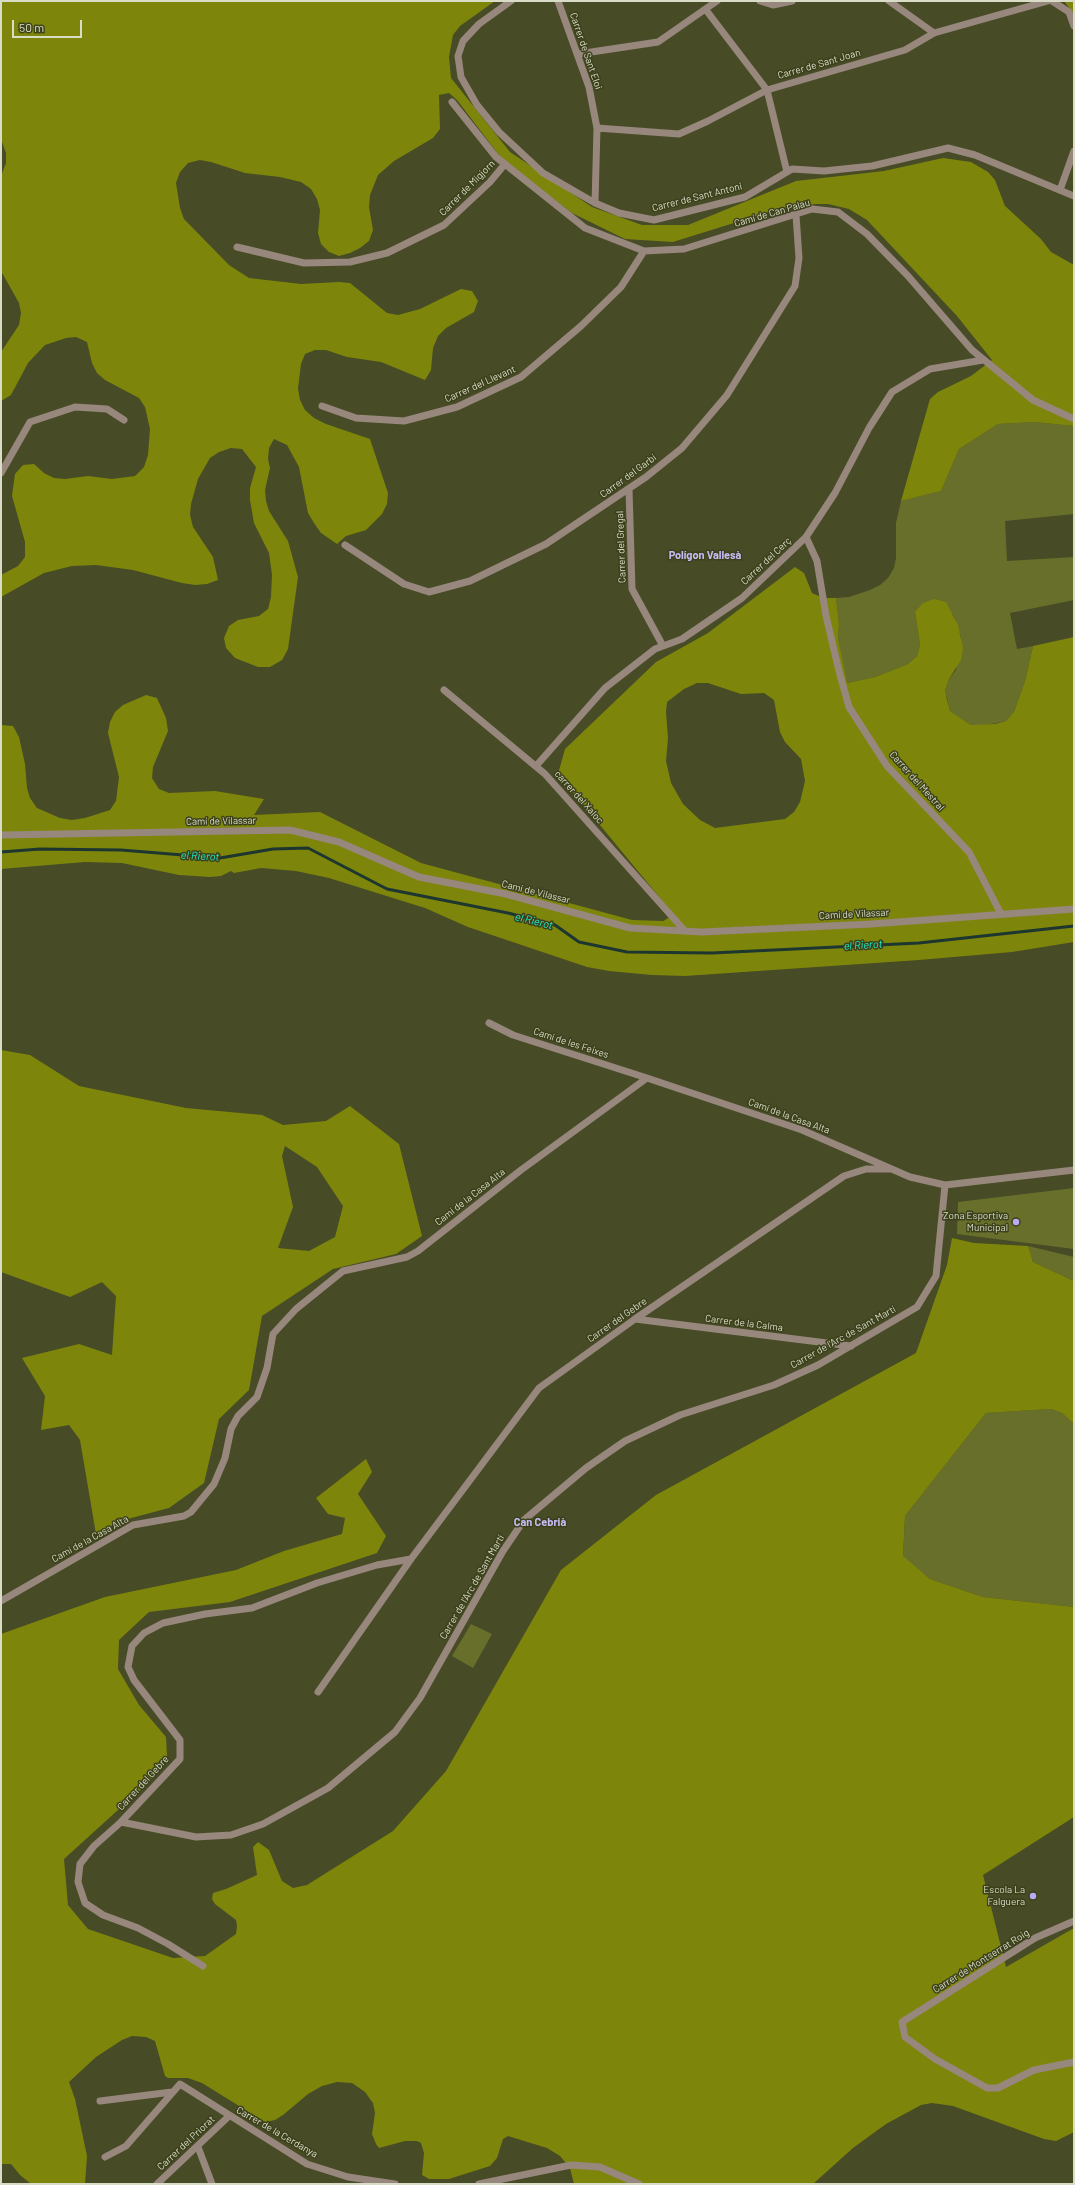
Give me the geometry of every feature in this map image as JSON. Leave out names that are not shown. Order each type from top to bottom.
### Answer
[{"type":"street","name":"Carrer de Sant Antoni","points":[[511,1],[479,24],[463,41],[458,56],[461,76],[478,105],[499,132],[544,173],[595,202],[619,213],[654,220],[745,197],[792,169],[824,171],[872,166],[948,148],[975,155],[1074,196]]},
{"type":"street","name":"Carrer de Sant Eloi","points":[[558,1],[589,86],[597,128],[595,202]]},
{"type":"street","points":[[578,54],[658,42],[717,1]]},
{"type":"street","points":[[760,1],[773,5],[792,1]]},
{"type":"street","points":[[889,1],[934,33]]},
{"type":"street","name":"Carrer de Sant Joan","points":[[597,128],[679,134],[708,121],[767,90],[905,50],[934,33],[1048,1]]},
{"type":"street","points":[[1052,1],[1069,12],[1074,26]]},
{"type":"street","points":[[706,10],[767,90],[787,172]]},
{"type":"street","name":"Camí de Can Palau","points":[[452,102],[496,157],[585,228],[644,251],[684,249],[812,209],[838,212],[867,234],[908,276],[972,350],[983,360],[1033,400],[1074,419]]},
{"type":"street","points":[[1060,190],[1074,151]]},
{"type":"street","name":"Carrer de Migjorn","points":[[237,247],[304,262],[350,262],[387,253],[444,224],[490,182],[505,164]]},
{"type":"street","name":"Carrer del Garbí","points":[[345,545],[404,584],[429,592],[470,581],[546,544],[629,488],[682,448],[727,395],[795,286],[799,258],[796,215]]},
{"type":"street","name":"Carrer del Llevant","points":[[322,406],[356,418],[404,421],[457,408],[522,377],[621,288],[644,251]]},
{"type":"street","name":"Carrer del Cerç","points":[[536,766],[605,688],[655,649],[682,639],[742,598],[806,537],[835,493],[869,428],[892,392],[930,369],[983,360]]},
{"type":"street","points":[[1,473],[30,422],[75,407],[106,409],[124,420]]},
{"type":"street","name":"Carrer del Gregal","points":[[629,488],[632,589],[663,646]]},
{"type":"street","name":"Carrer del Mestral","points":[[806,537],[817,561],[828,623],[849,707],[887,766],[969,852],[1001,914]]},
{"type":"street","name":"carrer del Xaloc","points":[[444,690],[545,774],[684,931]]},
{"type":"street","name":"Camí de Vilassar","points":[[1,835],[290,830],[339,842],[419,877],[506,894],[630,928],[684,931],[871,924],[1074,909]]},
{"type":"street","name":"Camí de les Feixes","points":[[489,1024],[513,1035],[647,1078]]},
{"type":"street","name":"Camí de la Casa Alta","points":[[1,1602],[132,1525],[184,1516],[191,1512],[199,1505],[214,1484],[225,1458],[231,1429],[238,1416],[257,1397],[267,1368],[273,1334],[296,1309],[343,1271],[407,1257],[418,1251],[521,1170],[647,1078],[802,1130],[910,1177],[945,1185],[1074,1170]]},
{"type":"street","name":"Carrer del Gebre","points":[[318,1692],[411,1559],[539,1388],[635,1319],[844,1176],[866,1169],[892,1169]]},
{"type":"street","name":"Carrer de l'Arc de Sant Martí","points":[[121,1822],[196,1837],[231,1835],[262,1824],[328,1788],[395,1732],[420,1698],[503,1551],[524,1520],[586,1468],[625,1441],[666,1421],[680,1415],[774,1385],[818,1365],[918,1307],[926,1296],[936,1276],[945,1185]]},
{"type":"street","name":"Carrer de la Calma","points":[[635,1319],[851,1346]]},
{"type":"street","name":"Carrer del Gebre","points":[[203,1966],[168,1944],[138,1928],[103,1915],[85,1903],[78,1882],[80,1864],[94,1846],[121,1822],[180,1759],[180,1740],[134,1680],[128,1667],[132,1646],[144,1633],[163,1623],[205,1614],[252,1608],[317,1583],[377,1565],[411,1559]]},
{"type":"street","name":"Carrer de Montserrat Roig","points":[[1074,1921],[1035,1938],[902,2022],[905,2037],[935,2059],[988,2088],[998,2088],[1034,2070],[1074,2062]]},
{"type":"street","name":"Carrer de la Cerdanya","points":[[172,2092],[180,2084],[307,2164],[348,2177],[395,2184]]},
{"type":"street","points":[[100,2101],[172,2092]]},
{"type":"street","points":[[104,2157],[126,2146],[172,2092]]},
{"type":"street","name":"Carrer del Priorat","points":[[157,2184],[198,2147],[229,2116]]},
{"type":"street","points":[[198,2147],[212,2184]]},
{"type":"street","points":[[479,2184],[571,2165],[600,2166],[639,2184]]},
{"type":"green space","points":[[1,1],[495,1],[460,26],[453,35],[449,57],[451,78],[510,152],[592,207],[642,225],[688,225],[796,181],[884,171],[943,158],[971,162],[988,172],[995,180],[1005,206],[1041,239],[1051,252],[1074,265],[1074,426],[1034,422],[998,424],[959,449],[941,491],[901,501],[930,399],[938,392],[971,376],[992,360],[957,316],[867,220],[849,209],[828,204],[816,204],[782,208],[673,242],[625,239],[572,213],[502,159],[457,100],[449,93],[439,95],[440,129],[433,138],[394,161],[378,175],[370,195],[369,207],[373,230],[369,241],[350,253],[339,256],[329,252],[321,244],[318,233],[320,210],[317,199],[311,189],[301,182],[280,177],[245,173],[200,160],[188,163],[180,172],[176,183],[180,208],[184,219],[229,265],[249,278],[301,284],[339,282],[350,283],[387,313],[398,315],[420,309],[461,289],[472,291],[478,301],[474,312],[446,328],[438,336],[433,348],[431,370],[425,380],[381,362],[347,357],[326,350],[315,350],[305,354],[301,364],[298,389],[300,400],[305,410],[314,418],[326,424],[370,439],[388,493],[387,504],[382,514],[366,530],[346,536],[337,544],[321,533],[308,513],[299,467],[287,445],[274,439],[269,448],[268,459],[270,468],[265,490],[266,501],[269,511],[288,541],[298,577],[288,649],[282,660],[270,667],[258,667],[235,658],[226,648],[224,638],[229,626],[238,620],[259,616],[268,609],[271,597],[272,575],[269,553],[254,523],[250,500],[250,488],[256,467],[242,449],[231,448],[219,452],[210,458],[198,479],[191,504],[190,515],[193,527],[213,557],[218,580],[207,584],[195,585],[133,570],[96,565],[72,566],[44,573],[1,597],[1,575],[18,566],[25,557],[25,542],[12,496],[15,474],[23,465],[34,464],[44,473],[54,478],[65,479],[88,476],[112,479],[135,476],[144,467],[148,455],[150,429],[145,407],[139,398],[105,380],[97,373],[92,363],[87,342],[76,337],[66,338],[45,345],[28,363],[11,395],[1,401],[1,352],[19,325],[21,313],[19,303],[1,271],[1,176],[6,163],[6,153],[1,139]]},
{"type":"green space","points":[[1064,1],[1074,1],[1074,14]]},
{"type":"green space","points":[[1034,422],[1074,426],[1074,514],[1005,521],[1007,561],[1074,557],[1074,600],[1010,613],[1017,649],[1033,646],[1025,681],[1014,712],[1006,721],[982,726],[971,725],[950,711],[945,690],[949,679],[956,670],[961,637],[953,614],[915,612],[920,645],[917,656],[908,664],[875,677],[846,683],[838,638],[839,624],[836,598],[849,597],[870,590],[880,585],[888,578],[894,568],[896,558],[896,523],[901,501],[941,491],[959,449],[998,424]]},
{"type":"green space","points":[[795,567],[804,573],[812,593],[823,598],[836,598],[839,624],[838,638],[847,683],[875,677],[908,664],[917,656],[920,645],[915,612],[923,603],[934,599],[946,602],[958,625],[963,648],[961,660],[949,679],[945,690],[947,700],[950,711],[971,725],[995,724],[1006,721],[1014,712],[1025,681],[1033,646],[1074,637],[1074,942],[1012,952],[919,960],[685,976],[652,975],[609,971],[587,967],[468,927],[425,908],[329,878],[296,871],[261,868],[234,873],[231,871],[221,876],[210,877],[179,875],[122,863],[85,862],[1,869],[1,725],[13,726],[19,737],[25,764],[27,788],[30,798],[37,808],[60,818],[72,820],[85,818],[110,810],[116,801],[119,777],[108,733],[110,722],[115,712],[123,705],[146,695],[157,698],[166,718],[168,731],[153,767],[152,778],[159,789],[169,793],[215,791],[264,799],[254,815],[320,812],[421,863],[632,920],[663,921],[674,915],[558,774],[565,749],[656,662],[708,633]],"holes":[[[697,683],[708,683],[741,694],[764,693],[774,700],[780,732],[785,742],[801,759],[805,781],[800,802],[794,812],[785,819],[715,828],[700,820],[683,804],[671,783],[666,761],[668,738],[666,712],[667,702],[684,689]]]},
{"type":"green space","points":[[1,1050],[30,1055],[79,1086],[186,1108],[262,1115],[283,1125],[326,1121],[350,1106],[399,1144],[422,1236],[396,1254],[333,1269],[262,1316],[249,1390],[219,1419],[204,1483],[169,1508],[120,1521],[96,1534],[80,1440],[69,1425],[41,1430],[45,1396],[22,1358],[79,1344],[112,1355],[116,1296],[102,1282],[70,1297],[1,1272]],"holes":[[[285,1146],[317,1167],[343,1206],[335,1237],[309,1251],[278,1248],[293,1207],[282,1156]]]},
{"type":"green space","name":"Zona Esportiva Municipal","points":[[1074,1188],[1074,1249],[957,1234],[958,1202]]},
{"type":"green space","points":[[952,1238],[974,1243],[1028,1246],[1033,1262],[1074,1281],[1074,1424],[1062,1413],[1051,1409],[986,1413],[905,1516],[903,1556],[930,1579],[983,1597],[1074,1607],[1074,1817],[983,1875],[1006,1967],[1074,1928],[1074,2132],[1056,2141],[1044,2139],[953,2106],[932,2103],[921,2105],[886,2124],[853,2148],[813,2184],[574,2184],[570,2168],[560,2156],[547,2148],[508,2136],[503,2139],[497,2158],[490,2166],[449,2179],[429,2179],[422,2175],[424,2153],[421,2143],[417,2141],[405,2141],[379,2148],[372,2134],[375,2113],[373,2103],[365,2092],[352,2083],[337,2082],[322,2086],[308,2094],[283,2115],[275,2120],[265,2122],[202,2083],[188,2078],[168,2078],[165,2076],[155,2041],[146,2037],[132,2036],[122,2040],[96,2057],[69,2082],[75,2099],[87,2156],[85,2184],[31,2184],[20,2175],[11,2164],[1,2164],[1,1634],[105,1597],[236,1570],[284,1551],[342,1534],[345,1518],[328,1514],[316,1498],[366,1459],[372,1472],[358,1494],[386,1536],[377,1553],[230,1602],[149,1612],[119,1640],[118,1669],[139,1705],[166,1737],[167,1756],[150,1781],[64,1859],[68,1905],[88,1929],[173,1958],[205,1956],[236,1934],[236,1920],[215,1904],[212,1899],[213,1893],[226,1889],[257,1875],[253,1847],[258,1842],[269,1850],[282,1881],[293,1888],[307,1885],[393,1831],[446,1771],[561,1570],[656,1495],[916,1353],[947,1265]]},
{"type":"green space","points":[[1028,1246],[1074,1257],[1074,1281],[1033,1262]]},
{"type":"green space","points":[[1051,1409],[1062,1413],[1074,1424],[1074,1607],[983,1597],[930,1579],[903,1557],[905,1516],[986,1413]]},
{"type":"green space","points":[[471,1624],[492,1634],[473,1668],[452,1656]]},
{"type":"waterway","name":"el Rierot","points":[[1,852],[40,849],[121,850],[220,858],[273,849],[308,848],[387,889],[508,913],[555,925],[579,942],[627,952],[712,953],[919,943],[1074,926]]},
{"type":"place","name":"Zona Esportiva Municipal","points":[[1016,1222]]},
{"type":"place","name":"Escola La Falguera","points":[[1033,1896]]},
{"type":"district","name":"Polígon Vallesà","points":[[705,555]]},
{"type":"district","name":"Can Cebrià","points":[[540,1522]]}]
